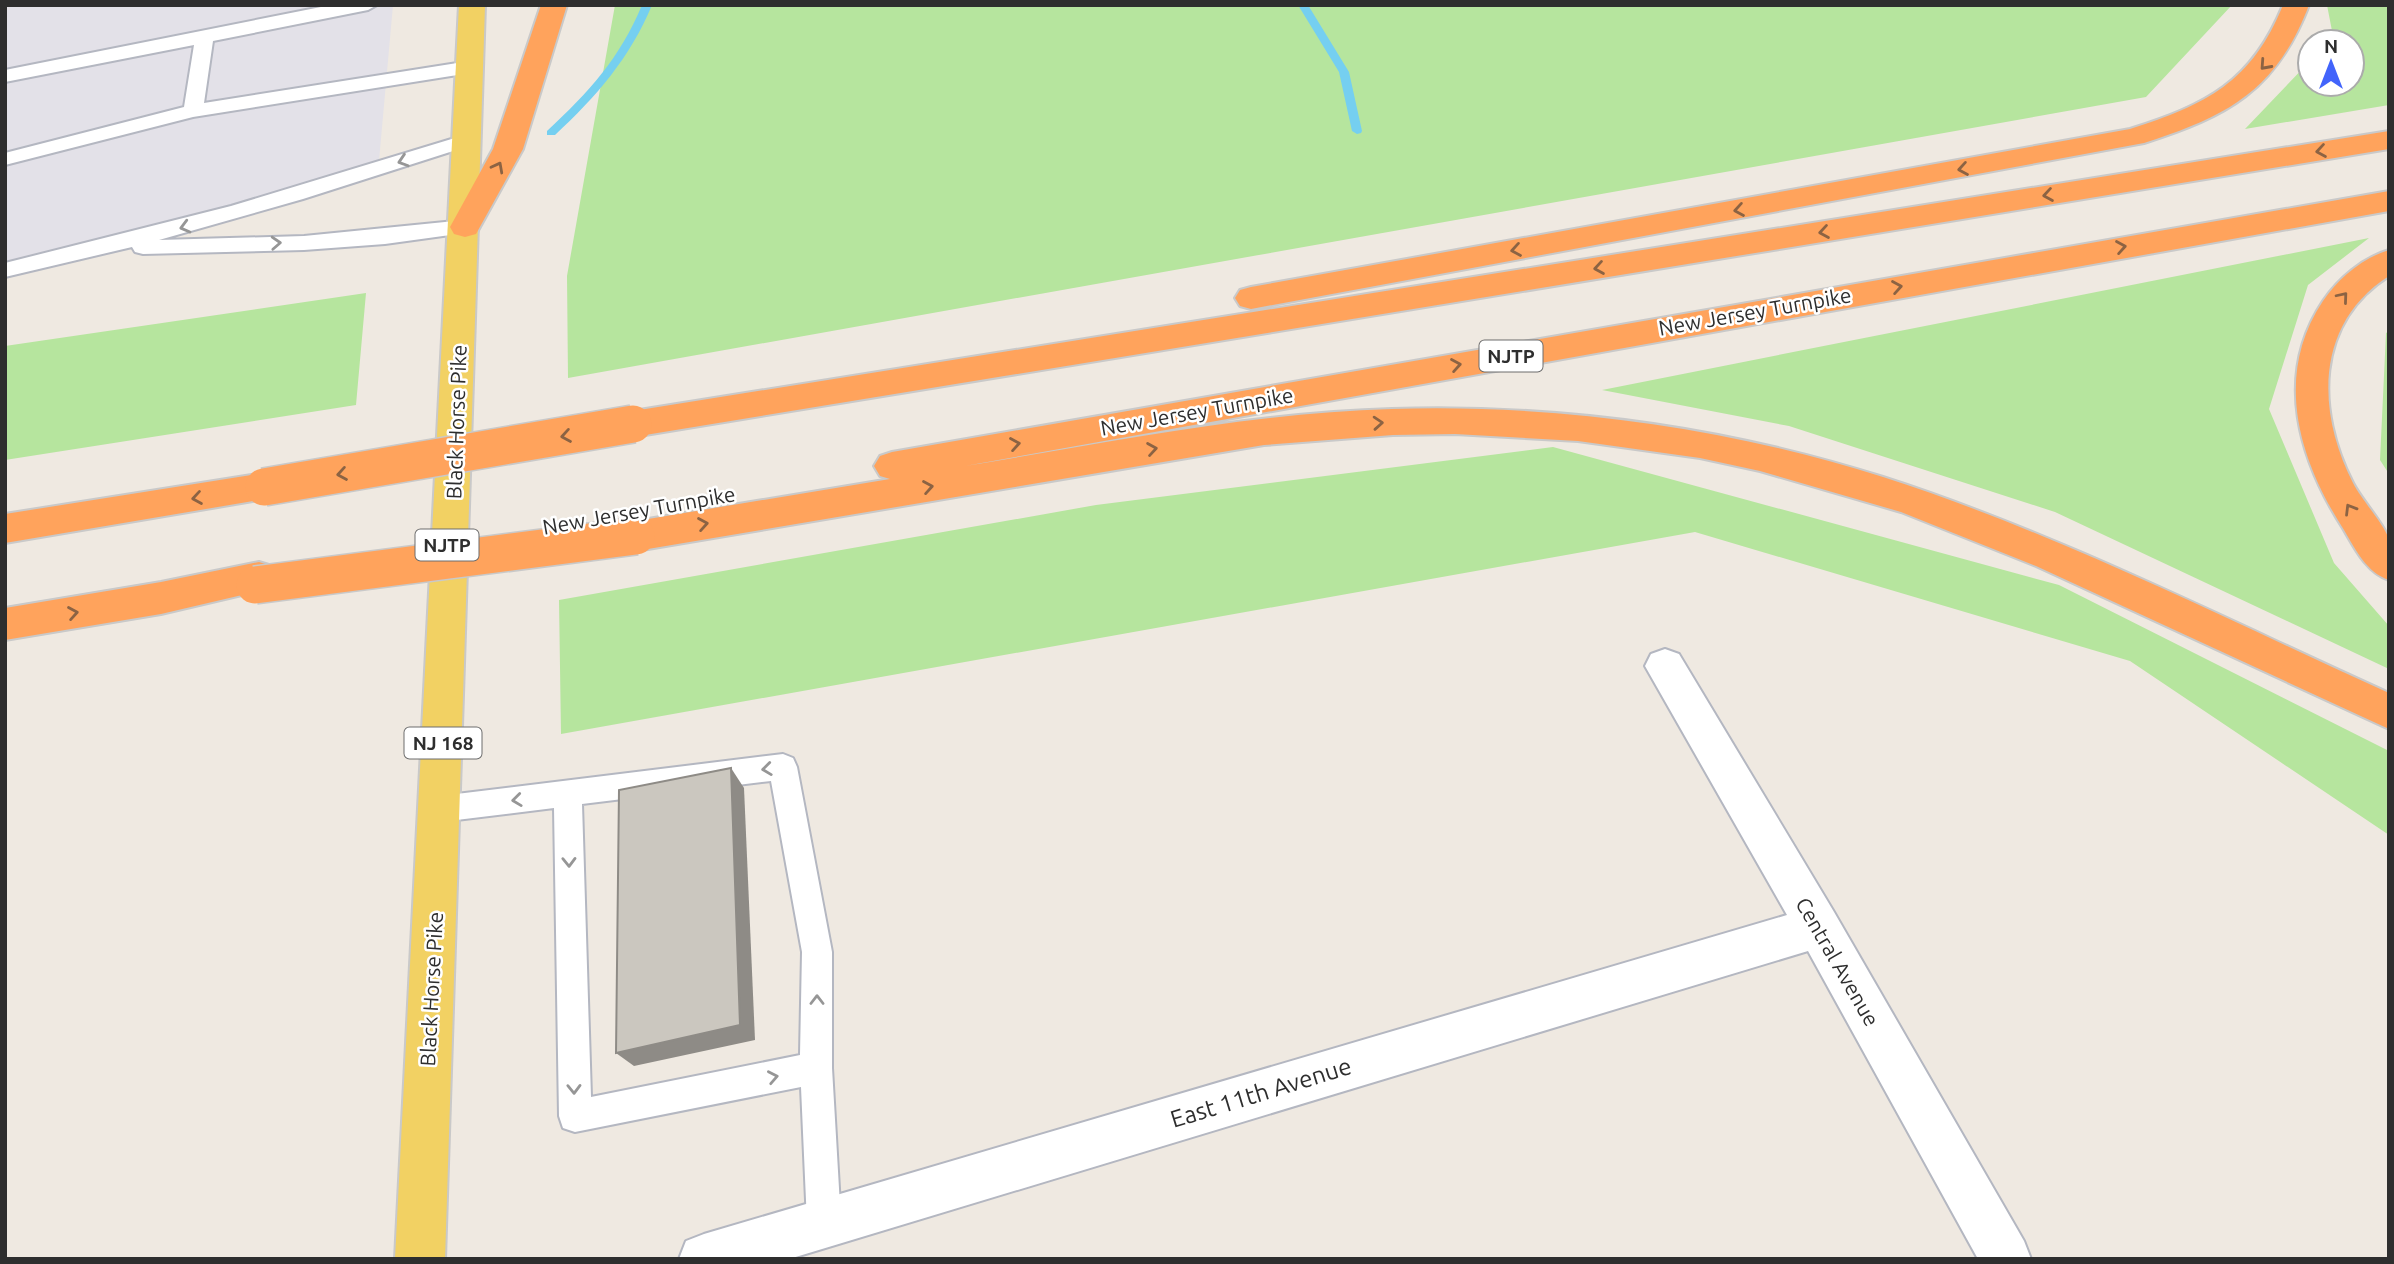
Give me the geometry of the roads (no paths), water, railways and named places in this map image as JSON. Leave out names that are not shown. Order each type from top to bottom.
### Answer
[{"type":"highway","points":[[465,228],[508,149],[554,5]]},
{"type":"highway","points":[[633,424],[1181,311],[2134,138],[2203,112],[2233,94],[2256,75],[2275,54],[2288,31],[2295,5]]},
{"type":"highway","points":[[5,528],[2389,140]]},
{"type":"highway","name":"New Jersey Turnpike","points":[[635,524],[2389,201]]},
{"type":"highway","points":[[2389,261],[2374,269],[2346,292],[2328,318],[2315,349],[2312,382],[2314,418],[2325,459],[2341,495],[2367,538],[2389,565]]},
{"type":"highway","points":[[5,624],[257,581],[1225,438],[1390,422],[1472,422],[1555,426],[1634,434],[1796,466],[1891,494],[1964,520],[2058,559],[2389,712]]},
{"type":"main road","name":"Black Horse Pike","points":[[420,1259],[465,228],[472,5]]},
{"type":"street","name":"Central Avenue","points":[[1665,666],[1818,927],[2006,1259]]},
{"type":"street","name":"East 11th Avenue","points":[[704,1259],[1818,927]]},
{"type":"lane","points":[[5,76],[316,13],[369,5]]},
{"type":"lane","points":[[193,111],[204,37]]},
{"type":"lane","points":[[5,159],[193,111],[470,67]]},
{"type":"lane","points":[[5,270],[110,247],[283,200],[468,140]]},
{"type":"lane","points":[[110,247],[184,248],[388,238],[465,228]]},
{"type":"lane","points":[[440,809],[783,767],[817,953],[817,1068],[824,1223]]},
{"type":"lane","points":[[568,794],[575,1116],[817,1068]]},
{"type":"waterway","points":[[551,133],[581,104],[619,60],[647,5]]},
{"type":"waterway","points":[[1303,5],[1344,72],[1357,131]]}]
